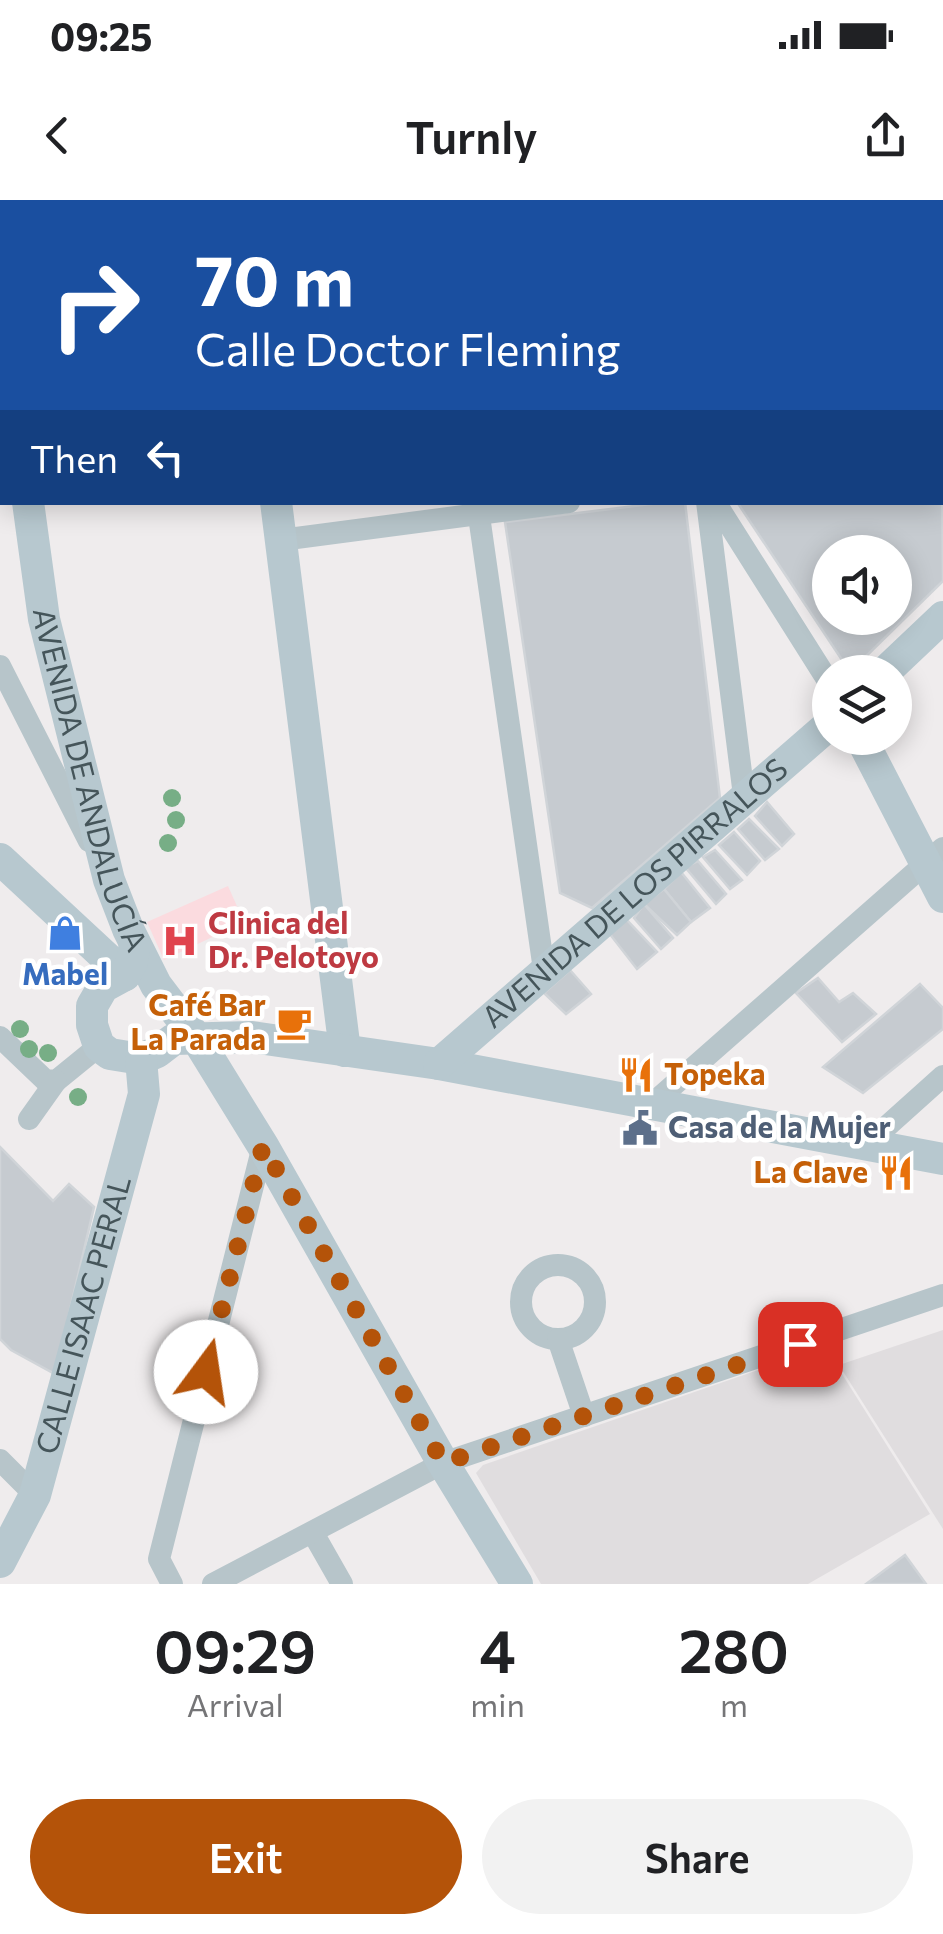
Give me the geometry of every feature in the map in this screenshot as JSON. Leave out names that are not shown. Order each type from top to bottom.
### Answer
[{"type":"main road","name":"AVENIDA DE ANDALUCÍA","points":[[28,505],[44,619],[130,960],[156,984],[197,1039],[517,1584]]},
{"type":"main road","points":[[276,505],[344,1052]]},
{"type":"main road","points":[[904,655],[943,617]]},
{"type":"main road","name":"AVENIDA DE LOS PIRRALOS","points":[[438,1064],[812,739]]},
{"type":"main road","points":[[872,755],[935,856],[943,897]]},
{"type":"main road","points":[[0,859],[130,960],[103,987],[92,1006],[92,1026],[100,1046],[110,1054],[141,1059],[174,1039],[252,1038],[438,1064],[943,1159]]},
{"type":"main road","name":"CALLE ISAAC PERAL","points":[[0,1562],[36,1495],[144,1094],[141,1059]]},
{"type":"street","points":[[282,540],[478,508],[524,505]]},
{"type":"street","points":[[706,505],[744,796]]},
{"type":"street","points":[[717,505],[812,656]]},
{"type":"street","points":[[478,508],[544,970]]},
{"type":"street","points":[[0,666],[109,880]]},
{"type":"street","points":[[651,1105],[935,856]]},
{"type":"street","points":[[0,1037],[44,1080],[56,1081]]},
{"type":"street","points":[[29,1119],[56,1081],[100,1046]]},
{"type":"street","points":[[865,1146],[943,1076]]},
{"type":"street","points":[[172,1584],[158,1559],[263,1146]]},
{"type":"street","points":[[213,1584],[443,1463],[943,1295]]},
{"type":"street","points":[[558,1339],[584,1416]]},
{"type":"street","points":[[0,1460],[36,1495]]},
{"type":"street","points":[[313,1532],[342,1584]]},
{"type":"shaded area","name":"Clinica del Dr. Pelotoyo","points":[[228,886],[244,922],[164,960],[147,922]]},
{"type":"shaded area","points":[[943,1330],[943,1529],[839,1365]]},
{"type":"shaded area","points":[[825,1347],[930,1514],[808,1584],[541,1584],[476,1473],[483,1465]]},
{"type":"building","points":[[643,505],[685,505],[720,798],[592,908],[560,893],[505,522]]},
{"type":"building","points":[[739,505],[942,505],[943,581],[912,611],[912,535],[812,535],[812,615]]},
{"type":"building","points":[[825,635],[888,635],[867,655],[839,655]]},
{"type":"building","points":[[767,802],[794,834],[782,846],[755,816]]},
{"type":"building","points":[[749,819],[779,849],[765,860],[738,829]]},
{"type":"building","points":[[734,832],[760,861],[747,875],[719,845]]},
{"type":"building","points":[[715,850],[742,880],[730,889],[703,857]]},
{"type":"building","points":[[698,861],[726,894],[716,904],[685,867]]},
{"type":"building","points":[[681,872],[710,908],[691,922],[664,889]]},
{"type":"building","points":[[664,889],[691,922],[677,935],[644,904]]},
{"type":"building","points":[[644,904],[673,938],[661,949],[634,918]]},
{"type":"building","points":[[625,918],[657,952],[637,969],[609,933]]},
{"type":"building","points":[[570,970],[591,994],[566,1014],[544,993]]},
{"type":"building","points":[[818,978],[839,1002],[853,993],[876,1014],[842,1042],[796,993]]},
{"type":"building","points":[[920,984],[943,1008],[943,1029],[863,1093],[823,1067]]},
{"type":"building","points":[[0,1147],[53,1201],[69,1184],[94,1207],[55,1374],[11,1350],[0,1339]]},
{"type":"building","points":[[905,1555],[926,1584],[866,1584]]},
{"type":"place","name":"Mabel","points":[[65,933]]},
{"type":"place","name":"Clinica del Dr. Pelotoyo","points":[[180,941]]},
{"type":"place","name":"Café Bar La Parada","points":[[294,1023]]},
{"type":"place","name":"Topeka","points":[[636,1075]]},
{"type":"place","name":"Casa de la Mujer","points":[[640,1128]]},
{"type":"place","name":"La Clave","points":[[896,1173]]},
{"type":"route","points":[[206,1372],[263,1146],[443,1463],[800,1344]]}]
